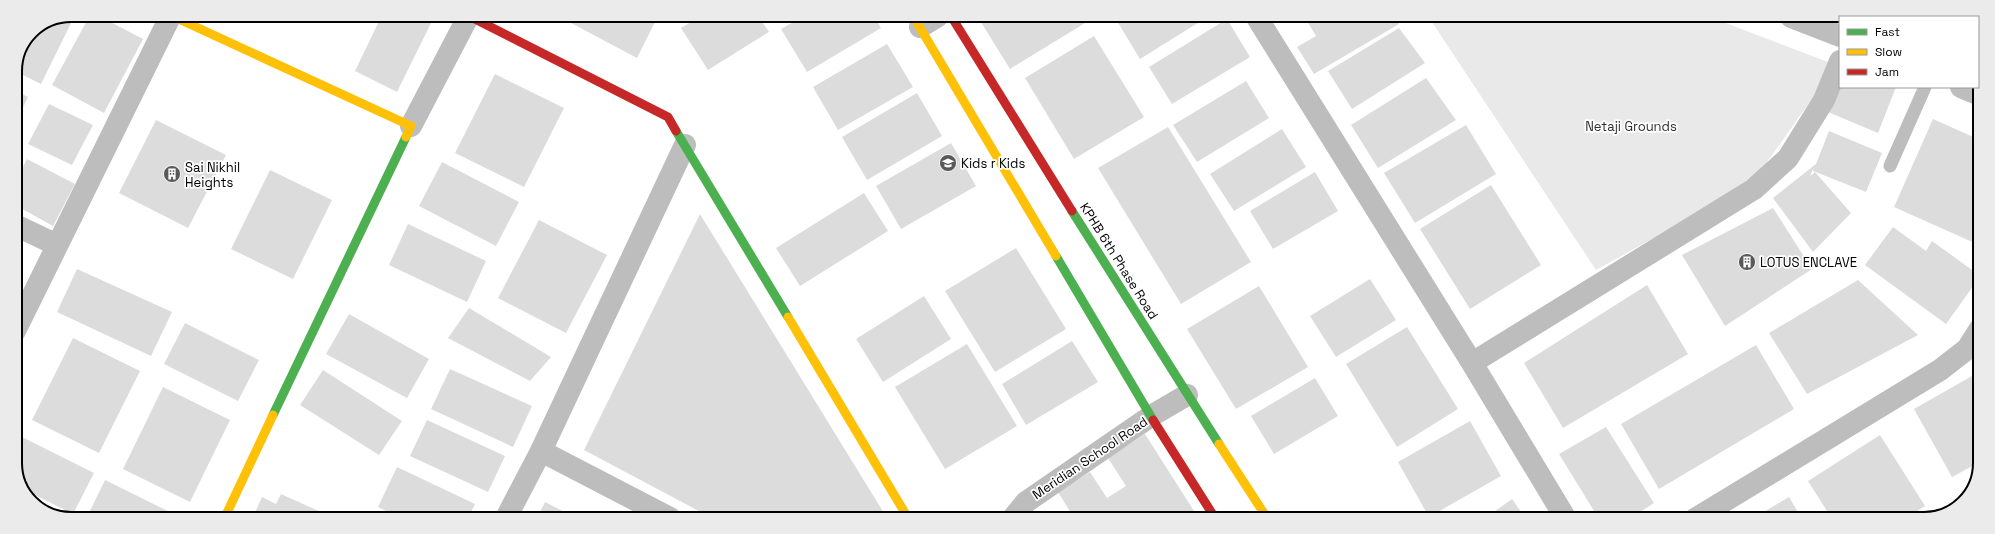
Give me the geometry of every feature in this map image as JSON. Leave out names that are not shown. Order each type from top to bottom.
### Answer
[{"type":"street","points":[[22,317],[167,22]]},
{"type":"street","points":[[185,22],[411,126]]},
{"type":"street","points":[[227,512],[411,126],[466,22]]},
{"type":"street","points":[[481,22],[668,117],[904,512]]},
{"type":"street","points":[[925,22],[1151,416],[1211,512]]},
{"type":"street","name":"KPHB 6th Phase Road","points":[[955,22],[1187,395],[1264,512]]},
{"type":"street","points":[[1260,22],[1472,363],[1562,512]]},
{"type":"street","points":[[1804,22],[1839,36]]},
{"type":"street","points":[[1472,363],[1754,189],[1788,158],[1824,100],[1839,63]]},
{"type":"street","points":[[1963,88],[1973,92]]},
{"type":"street","points":[[509,512],[541,451],[685,145]]},
{"type":"street","points":[[22,228],[57,245]]},
{"type":"street","points":[[1707,512],[1940,370],[1973,352]]},
{"type":"street","name":"Meridian School Road","points":[[1018,512],[1026,502],[1151,416],[1187,395]]},
{"type":"street","points":[[541,451],[658,512]]},
{"type":"lane","points":[[1890,166],[1925,88]]},
{"type":"green space","name":"Netaji Grounds","points":[[1432,22],[1723,22],[1828,62],[1814,96],[1760,172],[1699,213],[1596,270]]},
{"type":"building","points":[[72,22],[41,84],[22,74],[23,61],[26,52],[36,36],[44,30],[61,23]]},
{"type":"building","points":[[86,22],[110,22],[143,39],[104,113],[52,85]]},
{"type":"building","points":[[379,22],[432,22],[397,92],[355,71]]},
{"type":"building","points":[[569,22],[655,22],[637,58]]},
{"type":"building","points":[[691,22],[762,22],[769,32],[708,70],[681,28]]},
{"type":"building","points":[[793,22],[878,22],[881,28],[807,72],[781,29]]},
{"type":"building","points":[[981,22],[1087,22],[1010,69]]},
{"type":"building","points":[[1118,22],[1199,22],[1140,59]]},
{"type":"building","points":[[1222,22],[1229,22],[1250,57],[1172,104],[1149,67]]},
{"type":"building","points":[[1308,22],[1398,22],[1399,24],[1314,74],[1297,47],[1316,36]]},
{"type":"building","points":[[1399,28],[1425,63],[1352,109],[1328,71]]},
{"type":"building","points":[[1094,36],[1144,117],[1074,159],[1025,78]]},
{"type":"building","points":[[887,44],[913,87],[838,130],[813,87]]},
{"type":"building","points":[[495,74],[564,108],[524,187],[455,153]]},
{"type":"building","points":[[1426,78],[1456,120],[1378,168],[1351,125]]},
{"type":"building","points":[[1246,81],[1269,118],[1197,162],[1173,125]]},
{"type":"building","points":[[1840,88],[1896,88],[1878,133],[1828,112]]},
{"type":"building","points":[[917,93],[942,136],[867,180],[842,137]]},
{"type":"building","points":[[22,94],[28,97],[22,109]]},
{"type":"building","points":[[49,104],[93,125],[72,165],[28,144]]},
{"type":"building","points":[[1933,119],[1973,137],[1973,242],[1894,207]]},
{"type":"building","name":"Sai Nikhil Heights","points":[[156,120],[226,155],[188,228],[119,193]]},
{"type":"building","points":[[1466,125],[1496,174],[1415,223],[1384,173]]},
{"type":"building","points":[[1168,127],[1251,262],[1181,304],[1098,168]]},
{"type":"building","points":[[1282,129],[1306,167],[1234,211],[1210,174]]},
{"type":"building","points":[[1829,131],[1882,153],[1866,192],[1813,171],[1814,167],[1810,176],[1815,172],[1851,213],[1813,252],[1773,198],[1816,164]]},
{"type":"building","points":[[951,143],[976,186],[901,229],[876,186]]},
{"type":"building","points":[[27,159],[75,184],[53,226],[22,209],[22,169]]},
{"type":"building","points":[[442,162],[519,202],[496,246],[419,206]]},
{"type":"building","points":[[270,170],[332,200],[293,279],[231,249]]},
{"type":"building","points":[[1315,172],[1338,211],[1273,249],[1250,211]]},
{"type":"building","points":[[1491,185],[1541,265],[1470,309],[1420,229]]},
{"type":"building","points":[[864,193],[888,231],[800,286],[776,248]]},
{"type":"building","name":"LOTUS ENCLAVE","points":[[1773,208],[1812,269],[1725,326],[1682,255]]},
{"type":"building","points":[[700,214],[883,512],[701,512],[584,450]]},
{"type":"building","points":[[539,220],[607,255],[566,333],[498,298]]},
{"type":"building","points":[[408,224],[486,261],[467,302],[389,265]]},
{"type":"building","points":[[1893,227],[1926,251],[1932,241],[1973,271],[1973,286],[1946,324],[1865,265]]},
{"type":"building","points":[[1016,248],[1066,329],[995,372],[945,291]]},
{"type":"building","points":[[77,269],[172,312],[151,356],[57,312]]},
{"type":"building","points":[[1370,279],[1396,320],[1336,357],[1310,316]]},
{"type":"building","points":[[1858,280],[1918,335],[1807,394],[1769,333]]},
{"type":"building","points":[[1647,285],[1688,354],[1563,428],[1524,363]]},
{"type":"building","points":[[1259,286],[1308,367],[1236,409],[1187,329]]},
{"type":"building","points":[[924,296],[951,339],[883,382],[856,339]]},
{"type":"building","points":[[469,308],[551,357],[530,381],[448,338]]},
{"type":"building","points":[[349,314],[429,359],[407,398],[326,354]]},
{"type":"building","points":[[185,323],[259,360],[238,401],[164,364]]},
{"type":"building","points":[[1407,327],[1458,409],[1397,447],[1346,364]]},
{"type":"building","points":[[73,338],[140,371],[99,453],[32,420]]},
{"type":"building","points":[[1072,341],[1098,382],[1026,425],[1002,384]]},
{"type":"building","points":[[967,344],[1017,426],[945,469],[895,387]]},
{"type":"building","points":[[1756,345],[1794,409],[1659,489],[1621,424]]},
{"type":"building","points":[[450,369],[532,406],[513,447],[431,409]]},
{"type":"building","points":[[323,370],[402,421],[379,455],[300,405]]},
{"type":"building","points":[[1973,375],[1973,466],[1952,477],[1914,409]]},
{"type":"building","points":[[1315,378],[1338,416],[1274,454],[1251,416]]},
{"type":"building","points":[[163,387],[230,420],[190,502],[123,469]]},
{"type":"building","points":[[427,420],[505,456],[488,492],[410,456]]},
{"type":"building","points":[[1470,421],[1501,476],[1438,512],[1426,512],[1398,462]]},
{"type":"building","points":[[1606,427],[1654,503],[1640,512],[1595,512],[1559,454]]},
{"type":"building","points":[[1145,434],[1194,511],[1070,512],[1058,492],[1090,472],[1107,498],[1126,486],[1108,458]]},
{"type":"building","points":[[1880,435],[1925,506],[1916,512],[1828,512],[1808,481]]},
{"type":"building","points":[[22,437],[94,473],[74,512],[69,512],[33,494],[29,488],[22,466]]},
{"type":"building","points":[[397,467],[475,504],[471,512],[388,512],[378,507]]},
{"type":"building","points":[[105,480],[170,512],[89,512]]},
{"type":"building","points":[[281,494],[321,512],[255,512],[262,497],[276,504]]},
{"type":"building","points":[[1789,497],[1798,512],[1764,512]]},
{"type":"building","points":[[1512,499],[1521,512],[1494,512]]},
{"type":"building","points":[[545,502],[564,512],[540,512]]},
{"type":"traffic: fast","points":[[676,131],[788,317]]},
{"type":"traffic: fast","points":[[273,415],[406,137]]},
{"type":"traffic: fast","points":[[1072,211],[1219,444]]},
{"type":"traffic: fast","points":[[1056,256],[1153,420]]},
{"type":"traffic: slow","points":[[185,22],[411,126],[406,137]]},
{"type":"traffic: slow","points":[[917,22],[1056,256]]},
{"type":"traffic: slow","points":[[788,317],[904,512]]},
{"type":"traffic: slow","points":[[227,512],[273,415]]},
{"type":"traffic: slow","points":[[1219,444],[1263,512]]},
{"type":"traffic: jam","points":[[481,22],[668,117],[676,131]]},
{"type":"traffic: jam","points":[[955,22],[1072,211]]},
{"type":"traffic: jam","points":[[1153,420],[1211,512]]},
{"type":"place","name":"Kids r Kids","points":[[948,163]]},
{"type":"place","name":"Sai Nikhil Heights","points":[[172,174]]},
{"type":"place","name":"LOTUS ENCLAVE","points":[[1747,262]]}]
